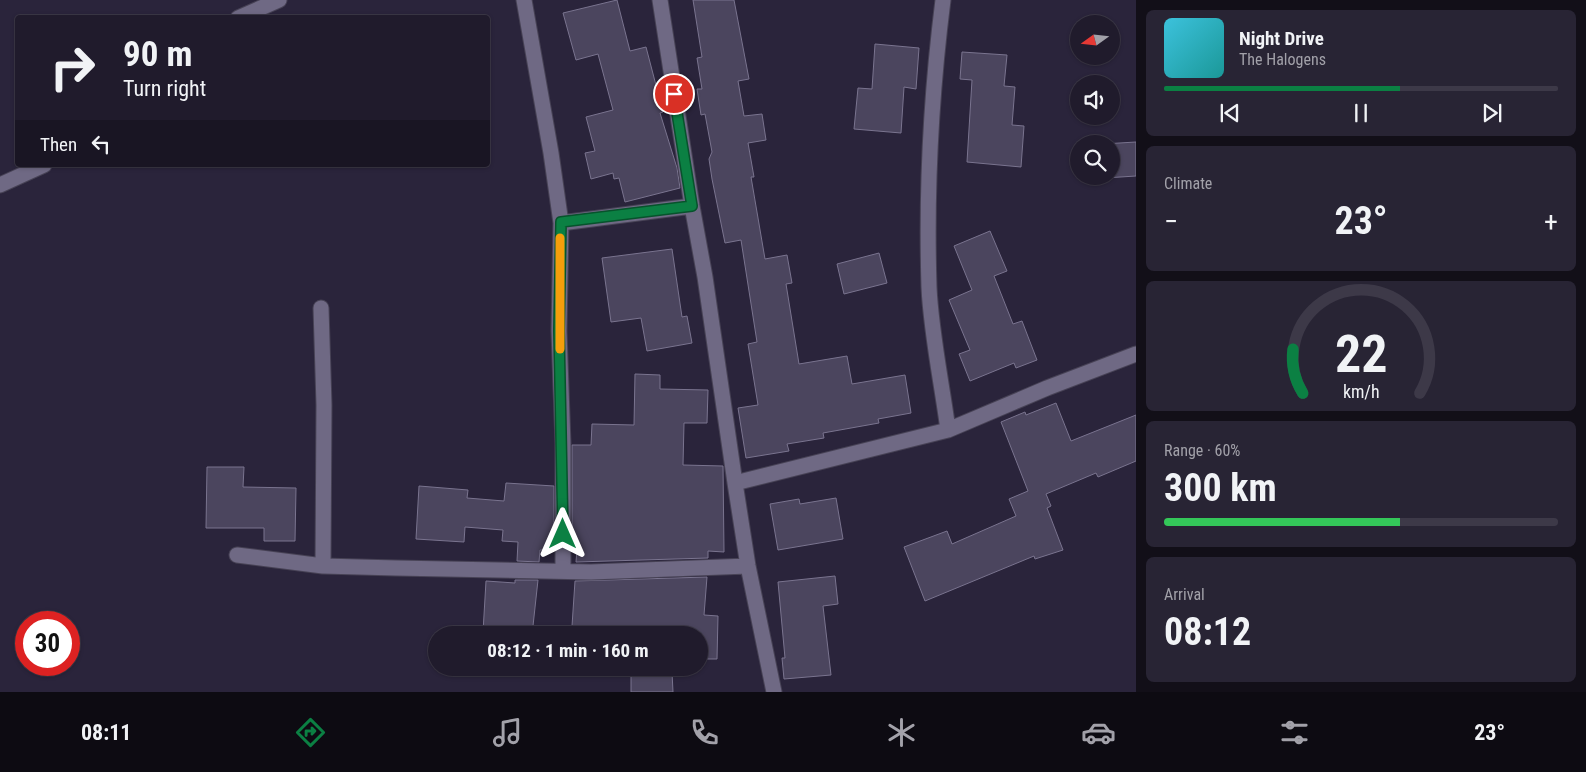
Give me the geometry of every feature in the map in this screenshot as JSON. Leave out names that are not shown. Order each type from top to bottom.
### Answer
[{"type":"street","points":[[245,15],[279,0]]},
{"type":"street","points":[[524,0],[561,222],[559,331],[563,444],[563,570]]},
{"type":"street","points":[[660,0],[692,206],[706,277],[748,566],[774,692]]},
{"type":"street","points":[[943,0],[934,72],[931,127],[929,279],[948,430]]},
{"type":"street","points":[[0,185],[40,167]]},
{"type":"street","points":[[561,222],[692,206]]},
{"type":"street","points":[[321,308],[324,405],[323,566]]},
{"type":"street","points":[[735,483],[948,430],[1136,354]]},
{"type":"street","points":[[237,555],[323,566],[590,572],[748,566]]},
{"type":"building","points":[[617,0],[630,51],[646,47],[663,112],[660,113],[677,168],[680,188],[625,202],[619,178],[614,179],[613,173],[591,179],[585,153],[595,151],[586,117],[613,110],[598,54],[576,60],[563,13]]},
{"type":"building","points":[[693,0],[734,0],[749,79],[738,81],[744,116],[762,114],[766,140],[748,143],[754,177],[751,177],[765,259],[787,255],[792,283],[786,284],[799,364],[847,356],[852,384],[905,375],[911,413],[878,419],[879,423],[823,433],[824,438],[787,444],[789,451],[746,458],[738,408],[758,405],[748,344],[757,342],[741,240],[725,243],[712,179],[709,159],[712,152],[705,114],[701,115],[697,89],[702,89],[697,58],[702,57]]},
{"type":"building","points":[[875,44],[919,48],[916,89],[904,87],[901,133],[854,129],[858,88],[872,89]]},
{"type":"building","points":[[962,52],[1007,55],[1004,86],[1015,87],[1012,125],[1024,126],[1021,167],[967,162],[972,80],[960,79]]},
{"type":"building","points":[[1136,142],[1136,176],[1120,177],[1120,143]]},
{"type":"building","points":[[990,231],[1007,271],[994,276],[1013,324],[1022,321],[1037,360],[1016,368],[1014,363],[970,381],[959,354],[970,350],[949,300],[972,290],[954,246]]},
{"type":"building","points":[[672,249],[682,317],[687,316],[692,343],[647,351],[641,318],[611,322],[602,258]]},
{"type":"building","points":[[879,253],[887,283],[844,294],[837,264]]},
{"type":"building","points":[[635,374],[660,375],[660,389],[708,390],[707,423],[684,423],[683,465],[723,466],[724,552],[708,551],[708,558],[576,562],[577,550],[572,550],[572,445],[591,445],[592,424],[634,425]]},
{"type":"building","points":[[1056,403],[1071,441],[1136,415],[1136,461],[1098,477],[1096,473],[1046,494],[1051,506],[1047,508],[1063,550],[1035,559],[1034,556],[925,601],[904,547],[947,531],[952,544],[1016,516],[1009,499],[1028,491],[1001,422],[1025,412],[1026,415]]},
{"type":"building","points":[[207,467],[244,467],[243,487],[296,488],[295,541],[264,541],[264,528],[206,528]]},
{"type":"building","points":[[506,483],[554,486],[554,550],[540,550],[539,562],[517,561],[518,542],[502,541],[503,530],[465,527],[464,542],[416,539],[419,486],[468,490],[467,498],[504,501]]},
{"type":"building","points":[[836,498],[843,539],[778,550],[770,504],[799,499],[800,504]]},
{"type":"building","points":[[835,576],[838,604],[823,606],[831,675],[784,679],[782,658],[785,658],[778,582]]},
{"type":"building","points":[[707,577],[704,615],[718,616],[717,659],[708,659],[708,626],[572,626],[575,581]]},
{"type":"building","points":[[515,580],[538,580],[533,626],[483,626],[486,581],[515,583]]},
{"type":"building","points":[[631,676],[672,676],[673,692],[631,692]]},
{"type":"slow traffic","points":[[560,238],[560,349]]},
{"type":"route","points":[[563,534],[563,444],[559,331],[561,222],[692,206],[674,94]]}]
